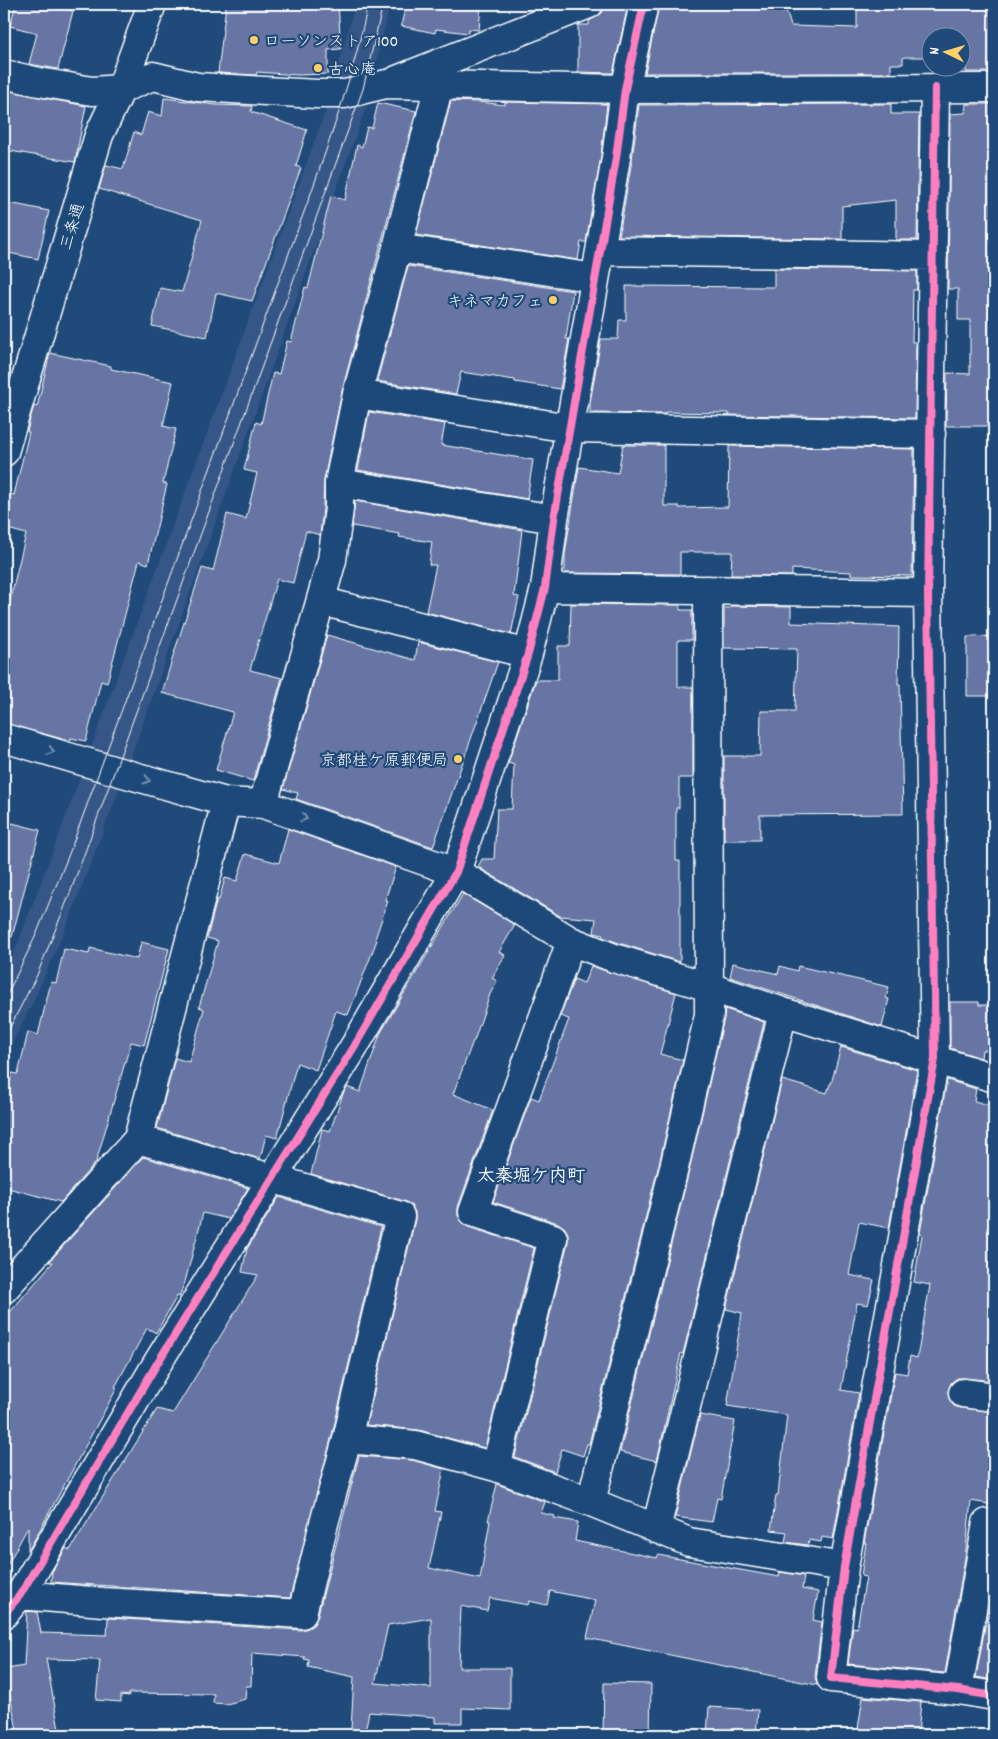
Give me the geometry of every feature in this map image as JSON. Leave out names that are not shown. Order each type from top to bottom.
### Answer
[{"type":"street","name":"三条通","points":[[4,452],[99,135],[121,89],[152,4]]},
{"type":"street","points":[[4,74],[92,91],[121,89],[153,76],[198,87],[345,94],[386,84],[535,14],[588,4]]},
{"type":"street","points":[[12,1604],[158,1362],[354,1047],[456,872],[528,654],[545,588],[569,428],[616,158],[625,88],[644,4]]},
{"type":"street","points":[[386,84],[625,88],[994,88]]},
{"type":"street","points":[[263,804],[332,560],[339,509],[340,483],[357,394],[439,85]]},
{"type":"street","points":[[935,88],[928,593],[935,1059],[844,1567],[831,1678],[958,1690],[994,1696]]},
{"type":"street","points":[[397,248],[595,278]]},
{"type":"street","points":[[600,251],[933,256]]},
{"type":"street","points":[[357,394],[569,428],[931,434]]},
{"type":"street","points":[[340,483],[554,519]]},
{"type":"street","points":[[545,588],[928,593]]},
{"type":"street","points":[[591,1502],[674,1168],[709,1015],[708,590]]},
{"type":"street","points":[[321,601],[528,654]]},
{"type":"street","points":[[4,738],[226,802],[263,804],[456,872],[571,941],[614,958],[994,1078]]},
{"type":"street","points":[[4,1289],[138,1139],[226,802]]},
{"type":"street","points":[[496,1467],[553,1238],[473,1212],[571,941]]},
{"type":"street","points":[[656,1529],[782,1012]]},
{"type":"street","points":[[12,1604],[103,1602],[302,1614],[323,1527],[348,1439],[400,1216],[138,1139]]},
{"type":"street","points":[[963,1393],[994,1398]]},
{"type":"street","points":[[348,1439],[415,1445],[496,1467],[591,1502],[689,1542],[844,1567]]},
{"type":"street","points":[[958,1690],[987,1523],[994,1524]]},
{"type":"shaded area","points":[[355,4],[390,4],[367,105],[114,803],[68,923],[33,1002],[4,1059],[4,979],[326,110]]},
{"type":"building","points":[[16,4],[59,4],[59,7],[73,11],[58,69],[29,64],[37,33],[10,26]]},
{"type":"building","points":[[292,4],[338,4],[341,49],[328,50],[328,74],[298,75],[257,72],[256,75],[218,73],[226,5],[292,6]]},
{"type":"building","points":[[406,4],[481,4],[479,30],[469,29],[468,33],[436,29],[435,33],[401,26]]},
{"type":"building","points":[[604,4],[628,5],[613,73],[578,72],[578,25],[589,25],[589,21],[602,13]]},
{"type":"building","points":[[705,4],[723,7],[736,4],[784,4],[791,26],[857,28],[857,4],[994,4],[994,72],[970,72],[970,28],[920,28],[920,57],[905,57],[903,58],[903,64],[891,64],[891,73],[645,73],[659,5]]},
{"type":"building","points":[[4,90],[86,106],[75,162],[4,150]]},
{"type":"building","points":[[164,98],[215,105],[252,106],[251,112],[307,130],[296,166],[301,168],[252,301],[216,293],[207,337],[152,326],[160,288],[182,292],[202,220],[99,189],[106,165],[123,169],[134,132],[141,135],[148,112],[162,116]]},
{"type":"building","points":[[451,101],[505,105],[505,102],[607,104],[601,156],[586,242],[581,242],[578,260],[416,235]]},
{"type":"building","points":[[378,103],[416,111],[342,391],[324,480],[320,535],[306,531],[293,583],[277,579],[250,670],[282,678],[253,781],[216,770],[233,712],[162,693],[202,568],[213,571],[227,514],[246,519],[257,473],[244,470],[256,422],[261,424],[273,373],[279,374],[287,341],[291,342],[305,287],[308,288],[331,196],[345,200],[357,145],[362,147],[367,127],[372,128]]},
{"type":"building","points":[[891,104],[891,114],[919,114],[917,240],[896,240],[896,200],[842,206],[842,239],[619,236],[639,105]]},
{"type":"building","points":[[966,104],[994,104],[994,426],[946,426],[947,373],[970,374],[970,320],[958,320],[958,289],[948,289],[950,114],[965,113]]},
{"type":"building","points":[[9,203],[49,211],[38,259],[4,252],[4,225]]},
{"type":"building","points":[[408,266],[573,291],[566,339],[569,339],[560,389],[461,372],[456,394],[377,381]]},
{"type":"building","points":[[774,269],[917,271],[917,290],[913,290],[912,342],[916,342],[915,418],[666,412],[665,414],[590,413],[601,339],[618,339],[619,320],[626,320],[626,286],[774,287]]},
{"type":"building","points":[[50,353],[111,366],[111,369],[173,382],[163,426],[176,429],[163,483],[167,484],[148,564],[139,561],[107,683],[101,681],[86,741],[71,738],[70,741],[4,723],[4,625],[26,534],[4,528],[4,521],[10,494],[14,495],[29,432],[27,432],[30,419],[34,406],[37,407]]},
{"type":"building","points":[[369,412],[445,424],[441,445],[533,460],[527,499],[358,470]]},
{"type":"building","points":[[623,445],[664,445],[664,506],[679,506],[679,508],[728,507],[729,446],[914,449],[912,576],[851,575],[851,572],[792,569],[792,576],[731,575],[732,552],[680,552],[680,574],[565,573],[565,554],[579,467],[618,473]]},
{"type":"building","points":[[355,501],[522,530],[514,596],[519,597],[511,634],[426,612],[436,565],[429,565],[432,542],[399,537],[400,534],[352,526]]},
{"type":"building","points":[[571,604],[680,605],[680,610],[692,610],[692,640],[678,640],[678,687],[693,687],[693,778],[679,778],[679,808],[676,808],[676,861],[680,861],[680,962],[602,937],[603,935],[594,933],[596,919],[560,916],[478,867],[482,859],[494,859],[497,809],[512,809],[514,765],[508,763],[536,680],[558,680],[558,646],[570,646]]},
{"type":"building","points":[[731,606],[791,607],[791,623],[899,627],[898,684],[900,684],[903,814],[760,815],[760,840],[724,840],[724,756],[760,756],[761,711],[795,711],[797,649],[724,648],[724,608],[730,608]]},
{"type":"building","points":[[327,635],[415,660],[418,642],[498,662],[433,847],[296,799],[298,793],[283,789]]},
{"type":"building","points":[[994,636],[994,696],[967,696],[967,637]]},
{"type":"building","points":[[4,821],[40,830],[12,937],[4,936]]},
{"type":"building","points":[[288,829],[396,867],[385,900],[388,901],[375,939],[377,940],[348,1015],[336,1011],[316,1070],[297,1063],[277,1138],[266,1135],[260,1159],[157,1128],[175,1058],[189,1062],[204,1009],[199,1007],[218,941],[207,938],[217,899],[219,900],[225,878],[237,881],[245,854],[279,863]]},
{"type":"building","points":[[463,894],[515,925],[499,952],[505,955],[492,978],[497,981],[490,994],[453,1094],[493,1110],[458,1207],[458,1215],[462,1223],[468,1227],[534,1248],[485,1448],[419,1430],[366,1425],[415,1220],[415,1212],[411,1205],[404,1201],[311,1174],[322,1129],[330,1131],[347,1087],[360,1092],[380,1034]]},
{"type":"building","points":[[141,942],[169,949],[144,1045],[131,1042],[96,1162],[61,1202],[4,1187],[4,1105],[12,1073],[18,1074],[28,1032],[38,1035],[51,982],[56,983],[64,949],[89,954],[90,948],[137,959]]},
{"type":"building","points":[[733,963],[778,974],[780,966],[797,971],[798,966],[889,987],[886,998],[889,999],[882,1027],[730,977]]},
{"type":"building","points":[[591,966],[676,993],[660,1054],[683,1060],[589,1444],[587,1444],[583,1456],[562,1449],[555,1472],[515,1457],[568,1242],[568,1234],[565,1228],[558,1223],[493,1202],[531,1097],[539,1100],[569,1019],[560,1016],[574,979],[584,983]]},
{"type":"building","points":[[950,1002],[979,1002],[979,1005],[994,1005],[994,1050],[982,1050],[981,1058],[950,1048]]},
{"type":"building","points":[[725,1009],[764,1022],[683,1354],[681,1353],[657,1461],[620,1452],[689,1171]]},
{"type":"building","points":[[841,1047],[917,1070],[889,1228],[859,1222],[849,1275],[874,1280],[868,1305],[857,1303],[841,1390],[859,1393],[833,1539],[822,1537],[821,1542],[809,1540],[808,1545],[785,1542],[787,1532],[771,1530],[776,1495],[778,1495],[787,1415],[727,1406],[742,1313],[726,1309],[782,1080],[827,1093]]},
{"type":"building","points":[[947,1080],[976,1089],[974,1101],[994,1106],[994,1381],[957,1378],[951,1383],[948,1391],[949,1399],[954,1406],[994,1412],[994,1505],[971,1501],[965,1558],[945,1673],[848,1664],[853,1627],[857,1628],[866,1577],[861,1576],[866,1543],[864,1543],[895,1372],[907,1374],[910,1356],[917,1358],[930,1285],[914,1282],[922,1235],[920,1233]]},
{"type":"building","points":[[143,1157],[248,1188],[229,1219],[203,1213],[185,1282],[179,1297],[177,1296],[156,1333],[147,1328],[115,1387],[117,1388],[28,1552],[28,1527],[4,1571],[4,1319],[53,1262],[49,1262]]},
{"type":"building","points":[[279,1197],[381,1227],[332,1435],[290,1598],[51,1582],[52,1572],[66,1548],[70,1550],[157,1409],[173,1413],[258,1275],[242,1272],[247,1249]]},
{"type":"building","points":[[700,1415],[735,1421],[721,1499],[717,1498],[712,1522],[675,1517]]},
{"type":"building","points":[[359,1456],[412,1460],[444,1469],[435,1511],[441,1512],[429,1568],[480,1579],[490,1521],[488,1521],[497,1484],[545,1502],[541,1513],[555,1516],[554,1518],[578,1522],[575,1541],[657,1558],[658,1555],[779,1577],[780,1572],[804,1576],[802,1589],[818,1592],[813,1620],[822,1622],[815,1676],[817,1685],[587,1638],[595,1600],[550,1591],[547,1605],[529,1601],[528,1605],[490,1598],[487,1611],[461,1606],[459,1668],[510,1668],[510,1710],[462,1708],[462,1723],[435,1723],[435,1717],[369,1712],[365,1731],[351,1729],[354,1677],[308,1667],[309,1660],[304,1659],[305,1657],[252,1653],[251,1686],[246,1686],[245,1699],[227,1704],[213,1703],[214,1694],[129,1693],[129,1696],[121,1695],[121,1702],[96,1700],[100,1660],[46,1659],[60,1735],[18,1735],[7,1680],[9,1679],[7,1669],[24,1666],[27,1611],[37,1612],[41,1633],[107,1635],[108,1618],[301,1630],[314,1624]],"holes":[[[431,1618],[431,1688],[375,1683],[388,1625]]]},
{"type":"building","points":[[994,1583],[994,1680],[976,1677]]},
{"type":"building","points":[[604,1683],[651,1684],[650,1735],[603,1735]]},
{"type":"building","points":[[863,1697],[921,1702],[918,1735],[857,1735]]},
{"type":"building","points":[[709,1707],[758,1710],[756,1735],[707,1735]]},
{"type":"tram line","points":[[4,1001],[36,935],[69,854],[311,193],[350,76],[368,4]]},
{"type":"tram line","points":[[4,1039],[37,975],[69,896],[363,89],[383,4]]},
{"type":"cycle path","points":[[4,1614],[20,1595],[158,1362],[354,1047],[456,872],[528,654],[545,588],[554,519],[616,158],[625,89],[644,4]]},
{"type":"cycle path","points":[[935,88],[928,593],[935,1059],[844,1567],[831,1678],[958,1690],[994,1696]]},
{"type":"place","name":"ローソンストア100","points":[[254,40]]},
{"type":"place","name":"古心庵","points":[[318,68]]},
{"type":"place","name":"キネマカフェ","points":[[553,300]]},
{"type":"place","name":"京都桂ケ原郵便局","points":[[458,759]]},
{"type":"district","name":"太秦堀ケ内町","points":[[531,1175]]}]
